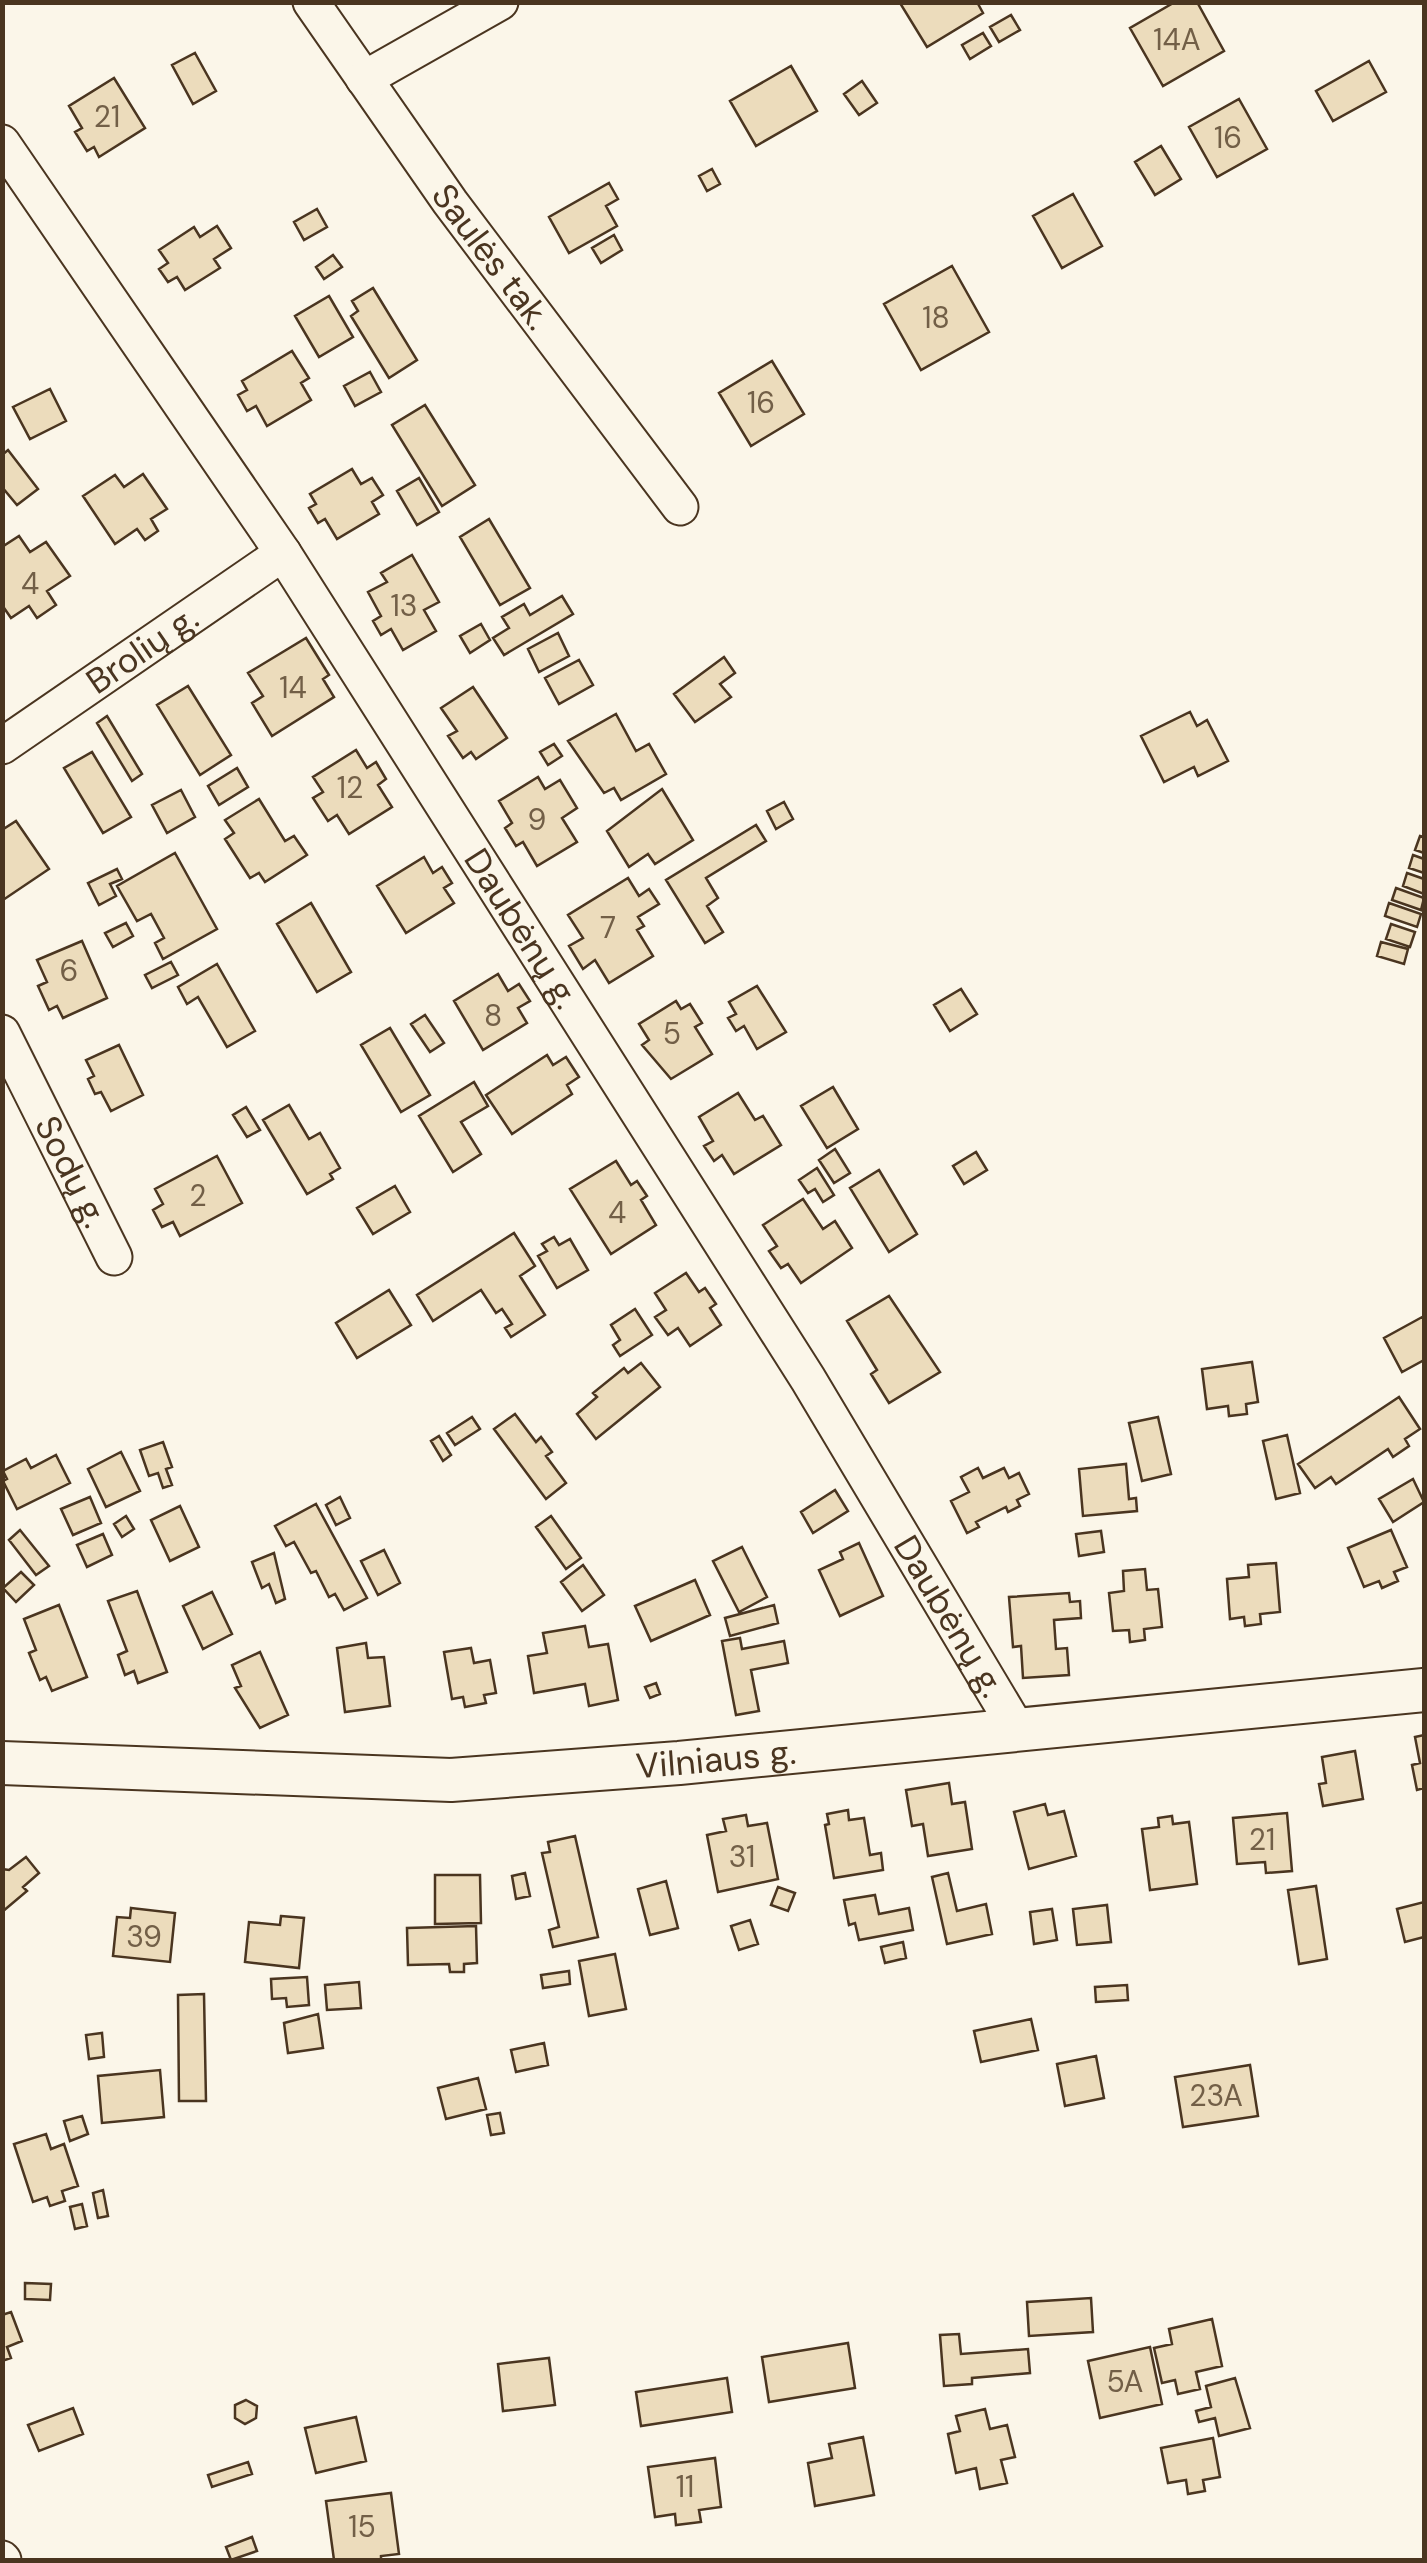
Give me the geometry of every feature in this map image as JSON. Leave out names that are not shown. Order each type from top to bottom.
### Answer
[{"type":"main road","name":"Vilniaus g.","points":[[2,1764],[451,1780],[1424,1690]]},
{"type":"street","name":"Saulės tak.","points":[[310,2],[450,202],[680,507]]},
{"type":"street","points":[[364,80],[500,2]]},
{"type":"street","name":"Daubėnų g.","points":[[2,143],[283,552],[808,1378],[1018,1730]]},
{"type":"street","name":"Brolių g.","points":[[2,746],[283,552]]},
{"type":"street","name":"Sodų g.","points":[[2,1032],[114,1258]]},
{"type":"building","points":[[977,2],[983,13],[927,47],[900,3]]},
{"type":"building","points":[[1175,2],[1197,2],[1224,51],[1163,86],[1130,28]]},
{"type":"building","points":[[1011,15],[1020,30],[999,42],[990,27]]},
{"type":"building","points":[[983,33],[991,46],[970,59],[962,45]]},
{"type":"building","points":[[195,53],[216,91],[193,104],[172,65]]},
{"type":"building","points":[[1369,61],[1386,92],[1333,121],[1316,91]]},
{"type":"building","points":[[791,66],[817,111],[756,146],[730,101]]},
{"type":"building","points":[[114,78],[145,128],[99,157],[94,147],[87,151],[75,132],[82,128],[69,106]]},
{"type":"building","points":[[862,81],[877,103],[859,115],[844,94]]},
{"type":"building","points":[[1239,99],[1267,149],[1217,177],[1189,127]]},
{"type":"building","points":[[1161,146],[1181,179],[1155,195],[1135,162]]},
{"type":"building","points":[[712,169],[720,184],[707,191],[699,176]]},
{"type":"building","points":[[609,183],[618,199],[606,206],[617,226],[569,253],[549,217]]},
{"type":"building","points":[[1073,194],[1102,246],[1062,268],[1033,216]]},
{"type":"building","points":[[317,209],[327,227],[304,240],[294,222]]},
{"type":"building","points":[[217,226],[231,248],[214,259],[220,268],[185,290],[177,277],[168,282],[159,269],[168,263],[159,250],[194,227],[200,237]]},
{"type":"building","points":[[614,235],[622,250],[601,263],[592,248]]},
{"type":"building","points":[[333,255],[342,267],[324,279],[316,267]]},
{"type":"building","points":[[952,266],[989,332],[921,370],[884,304]]},
{"type":"building","points":[[373,288],[417,360],[389,378],[351,316],[358,311],[352,301]]},
{"type":"building","points":[[329,296],[353,337],[319,357],[295,316]]},
{"type":"building","points":[[292,351],[309,378],[301,383],[311,400],[267,426],[256,406],[247,411],[238,395],[247,390],[242,381]]},
{"type":"building","points":[[772,361],[804,414],[751,446],[719,393]]},
{"type":"building","points":[[370,372],[381,392],[355,406],[344,386]]},
{"type":"building","points":[[50,389],[66,421],[30,439],[13,407]]},
{"type":"building","points":[[425,405],[475,485],[442,506],[392,425]]},
{"type":"building","points":[[8,450],[38,489],[17,505],[2,487],[2,455]]},
{"type":"building","points":[[352,469],[361,484],[372,478],[383,495],[372,502],[379,514],[337,539],[325,519],[318,523],[309,508],[316,504],[310,494]]},
{"type":"building","points":[[143,474],[167,509],[151,519],[158,531],[145,540],[137,529],[115,544],[83,496],[115,475],[124,487]]},
{"type":"building","points":[[419,478],[439,512],[417,525],[397,491]]},
{"type":"building","points":[[489,519],[530,588],[500,605],[460,537]]},
{"type":"building","points":[[19,536],[30,552],[46,542],[70,576],[47,591],[56,605],[37,618],[29,606],[11,618],[2,605],[2,547]]},
{"type":"building","points":[[412,555],[439,602],[424,610],[436,631],[403,650],[391,629],[381,635],[373,621],[381,616],[368,592],[387,582],[381,573]]},
{"type":"building","points":[[562,596],[573,614],[504,655],[493,638],[509,628],[502,617],[524,604],[530,615]]},
{"type":"building","points":[[481,624],[490,640],[470,653],[460,636]]},
{"type":"building","points":[[558,633],[569,656],[539,672],[528,649]]},
{"type":"building","points":[[306,638],[329,675],[323,679],[334,697],[272,736],[252,703],[263,696],[248,673]]},
{"type":"building","points":[[724,657],[735,673],[720,684],[731,697],[695,722],[674,694]]},
{"type":"building","points":[[579,660],[593,685],[559,704],[545,678]]},
{"type":"building","points":[[188,686],[231,755],[200,775],[157,705]]},
{"type":"building","points":[[473,687],[507,738],[476,759],[471,752],[463,758],[448,736],[457,731],[441,708]]},
{"type":"building","points":[[1190,712],[1197,726],[1207,720],[1228,761],[1198,776],[1194,767],[1164,782],[1141,736]]},
{"type":"building","points":[[616,714],[636,751],[649,744],[666,774],[621,800],[614,788],[604,793],[568,741]]},
{"type":"building","points":[[107,716],[142,774],[132,781],[97,723]]},
{"type":"building","points":[[554,744],[562,756],[548,765],[540,752]]},
{"type":"building","points":[[356,750],[367,768],[376,762],[386,779],[378,785],[392,807],[349,834],[337,815],[328,821],[313,798],[323,792],[313,777]]},
{"type":"building","points":[[92,752],[131,817],[103,833],[64,768]]},
{"type":"building","points":[[237,768],[248,787],[219,805],[208,786]]},
{"type":"building","points":[[538,777],[545,789],[560,780],[577,808],[562,818],[577,842],[537,866],[523,842],[516,846],[505,828],[512,823],[499,801]]},
{"type":"building","points":[[662,789],[693,840],[655,864],[648,854],[629,867],[607,831]]},
{"type":"building","points":[[181,790],[195,817],[167,833],[152,805]]},
{"type":"building","points":[[259,799],[285,841],[294,836],[307,855],[265,882],[259,873],[250,878],[225,839],[234,833],[225,820]]},
{"type":"building","points":[[784,802],[793,819],[776,829],[767,811]]},
{"type":"building","points":[[16,821],[49,869],[3,900],[2,830]]},
{"type":"building","points":[[756,825],[766,841],[706,878],[718,898],[707,906],[723,932],[705,943],[666,880]]},
{"type":"building","points":[[1420,836],[1424,837],[1424,853],[1415,850]]},
{"type":"building","points":[[175,853],[217,929],[163,959],[155,943],[164,938],[151,914],[137,921],[117,886]]},
{"type":"building","points":[[1413,855],[1424,859],[1424,873],[1409,868]]},
{"type":"building","points":[[424,857],[433,873],[442,867],[452,883],[444,888],[454,903],[406,933],[377,886]]},
{"type":"building","points":[[117,869],[122,879],[110,884],[116,896],[99,905],[88,883]]},
{"type":"building","points":[[1407,873],[1424,879],[1424,894],[1403,886]]},
{"type":"building","points":[[628,878],[639,896],[649,889],[659,904],[638,917],[644,926],[637,930],[653,956],[609,983],[595,960],[583,969],[569,946],[583,938],[568,915]]},
{"type":"building","points":[[1396,888],[1424,898],[1421,910],[1392,900]]},
{"type":"building","points":[[311,903],[351,972],[317,992],[277,924]]},
{"type":"building","points":[[1389,903],[1421,914],[1417,927],[1385,916]]},
{"type":"building","points":[[126,923],[133,936],[113,947],[105,933]]},
{"type":"building","points":[[1391,924],[1415,932],[1410,947],[1386,939]]},
{"type":"building","points":[[82,941],[107,998],[63,1018],[57,1006],[49,1010],[38,986],[47,982],[37,960]]},
{"type":"building","points":[[1381,942],[1408,949],[1404,964],[1377,956]]},
{"type":"building","points":[[171,962],[178,975],[152,988],[145,975]]},
{"type":"building","points":[[217,964],[255,1031],[227,1047],[198,997],[187,1004],[178,987]]},
{"type":"building","points":[[498,974],[508,991],[519,984],[530,1001],[518,1008],[527,1023],[483,1050],[454,1001]]},
{"type":"building","points":[[757,986],[786,1032],[757,1049],[744,1026],[736,1031],[728,1018],[736,1014],[729,1002]]},
{"type":"building","points":[[961,989],[977,1014],[950,1031],[934,1005]]},
{"type":"building","points":[[676,1001],[681,1009],[690,1004],[702,1023],[695,1027],[712,1054],[671,1079],[642,1045],[649,1040],[639,1024]]},
{"type":"building","points":[[425,1015],[444,1043],[430,1052],[411,1024]]},
{"type":"building","points":[[390,1028],[430,1095],[401,1112],[361,1045]]},
{"type":"building","points":[[119,1045],[143,1095],[111,1111],[101,1092],[95,1094],[88,1079],[94,1076],[86,1060]]},
{"type":"building","points":[[547,1055],[553,1065],[566,1057],[579,1077],[567,1085],[572,1094],[512,1134],[486,1095]]},
{"type":"building","points":[[474,1082],[488,1106],[461,1122],[481,1154],[453,1172],[419,1116]]},
{"type":"building","points":[[833,1087],[858,1129],[827,1148],[801,1106]]},
{"type":"building","points":[[738,1093],[755,1120],[763,1116],[781,1145],[734,1174],[722,1155],[714,1161],[704,1146],[713,1141],[699,1117]]},
{"type":"building","points":[[289,1105],[309,1139],[320,1133],[340,1168],[330,1174],[333,1179],[307,1194],[263,1120]]},
{"type":"building","points":[[246,1107],[260,1130],[247,1137],[233,1115]]},
{"type":"building","points":[[835,1149],[850,1173],[834,1183],[819,1160]]},
{"type":"building","points":[[976,1152],[987,1170],[964,1184],[953,1166]]},
{"type":"building","points":[[217,1156],[242,1203],[180,1236],[173,1222],[162,1227],[153,1210],[163,1204],[155,1189]]},
{"type":"building","points":[[616,1161],[631,1185],[637,1181],[647,1196],[641,1200],[656,1225],[611,1254],[570,1189]]},
{"type":"building","points":[[817,1168],[834,1195],[823,1202],[815,1189],[808,1193],[799,1180]]},
{"type":"building","points":[[879,1170],[917,1234],[889,1252],[850,1188]]},
{"type":"building","points":[[395,1186],[410,1212],[373,1234],[357,1208]]},
{"type":"building","points":[[803,1199],[823,1229],[835,1221],[852,1248],[801,1283],[788,1264],[781,1268],[769,1251],[777,1246],[763,1225]]},
{"type":"building","points":[[514,1233],[535,1266],[520,1276],[545,1315],[511,1337],[505,1328],[512,1324],[502,1309],[496,1313],[481,1290],[433,1321],[417,1295]]},
{"type":"building","points":[[554,1237],[559,1245],[570,1239],[588,1270],[557,1288],[538,1256],[547,1251],[542,1244]]},
{"type":"building","points":[[686,1273],[699,1292],[705,1288],[716,1304],[710,1308],[721,1325],[690,1346],[678,1328],[668,1335],[655,1317],[666,1310],[655,1293]]},
{"type":"building","points":[[389,1290],[411,1325],[357,1358],[336,1323]]},
{"type":"building","points":[[889,1296],[940,1372],[889,1403],[871,1374],[877,1370],[847,1321]]},
{"type":"building","points":[[635,1309],[652,1335],[620,1356],[613,1345],[620,1340],[611,1325]]},
{"type":"building","points":[[1424,1316],[1424,1360],[1402,1372],[1384,1338]]},
{"type":"building","points":[[1252,1362],[1258,1402],[1246,1404],[1247,1414],[1229,1416],[1228,1406],[1207,1409],[1202,1369]]},
{"type":"building","points":[[641,1363],[660,1387],[596,1439],[577,1414],[597,1397],[593,1393],[624,1368],[628,1373]]},
{"type":"building","points":[[1399,1397],[1420,1429],[1405,1439],[1409,1446],[1393,1457],[1388,1449],[1336,1484],[1331,1477],[1315,1488],[1298,1464]]},
{"type":"building","points":[[515,1414],[536,1442],[541,1437],[552,1452],[546,1456],[566,1483],[546,1499],[494,1429]]},
{"type":"building","points":[[472,1417],[480,1429],[455,1445],[447,1433]]},
{"type":"building","points":[[1158,1417],[1171,1474],[1142,1481],[1129,1423]]},
{"type":"building","points":[[1287,1435],[1300,1493],[1276,1499],[1263,1441]]},
{"type":"building","points":[[439,1436],[451,1455],[443,1461],[431,1441]]},
{"type":"building","points":[[163,1442],[172,1467],[166,1469],[172,1485],[163,1488],[158,1473],[149,1476],[140,1450]]},
{"type":"building","points":[[121,1452],[140,1491],[106,1507],[88,1469]]},
{"type":"building","points":[[56,1455],[70,1483],[17,1509],[3,1481],[7,1479],[3,1471],[26,1459],[31,1468]]},
{"type":"building","points":[[1126,1464],[1129,1499],[1136,1498],[1137,1511],[1083,1516],[1079,1469]]},
{"type":"building","points":[[978,1468],[983,1478],[1004,1468],[1009,1478],[1019,1473],[1029,1494],[1017,1500],[1020,1506],[1008,1512],[1006,1507],[976,1522],[979,1527],[967,1533],[951,1501],[969,1492],[961,1477]]},
{"type":"building","points":[[1413,1479],[1424,1502],[1393,1522],[1379,1499]]},
{"type":"building","points":[[835,1490],[848,1511],[813,1533],[801,1512]]},
{"type":"building","points":[[90,1497],[101,1523],[73,1535],[61,1509]]},
{"type":"building","points":[[340,1497],[350,1518],[336,1525],[326,1505]]},
{"type":"building","points":[[316,1504],[367,1598],[344,1610],[335,1594],[329,1597],[316,1571],[311,1573],[294,1542],[286,1546],[275,1526]]},
{"type":"building","points":[[180,1506],[199,1547],[170,1561],[151,1520]]},
{"type":"building","points":[[126,1516],[134,1529],[122,1537],[114,1524]]},
{"type":"building","points":[[551,1516],[581,1558],[566,1569],[536,1527]]},
{"type":"building","points":[[20,1530],[49,1566],[36,1575],[9,1540]]},
{"type":"building","points":[[1391,1530],[1407,1567],[1394,1572],[1398,1581],[1382,1588],[1379,1581],[1364,1587],[1348,1548]]},
{"type":"building","points":[[1101,1531],[1104,1552],[1079,1556],[1076,1534]]},
{"type":"building","points":[[103,1534],[112,1555],[87,1567],[77,1545]]},
{"type":"building","points":[[859,1543],[883,1596],[840,1616],[819,1570],[843,1559],[840,1552]]},
{"type":"building","points":[[742,1547],[767,1597],[739,1612],[713,1561]]},
{"type":"building","points":[[384,1550],[400,1583],[378,1595],[361,1561]]},
{"type":"building","points":[[274,1553],[285,1599],[276,1603],[269,1584],[262,1588],[252,1562]]},
{"type":"building","points":[[1276,1563],[1280,1612],[1260,1614],[1261,1624],[1245,1626],[1244,1617],[1230,1619],[1227,1579],[1249,1577],[1248,1565]]},
{"type":"building","points":[[583,1565],[604,1595],[582,1611],[561,1582]]},
{"type":"building","points":[[1145,1569],[1147,1590],[1158,1589],[1162,1627],[1144,1629],[1145,1640],[1130,1642],[1129,1630],[1113,1631],[1109,1593],[1124,1591],[1123,1571]]},
{"type":"building","points":[[21,1572],[34,1585],[16,1602],[3,1588]]},
{"type":"building","points":[[695,1580],[710,1615],[651,1641],[635,1606]]},
{"type":"building","points":[[137,1591],[167,1672],[138,1683],[134,1671],[125,1675],[118,1655],[127,1651],[108,1601]]},
{"type":"building","points":[[212,1592],[232,1634],[203,1649],[183,1606]]},
{"type":"building","points":[[1069,1593],[1070,1602],[1080,1601],[1081,1618],[1054,1620],[1056,1649],[1067,1648],[1069,1675],[1023,1678],[1021,1646],[1013,1647],[1009,1597]]},
{"type":"building","points":[[59,1605],[87,1677],[52,1691],[46,1677],[40,1680],[29,1653],[36,1650],[24,1619]]},
{"type":"building","points":[[774,1605],[778,1623],[730,1636],[725,1618]]},
{"type":"building","points":[[585,1626],[589,1647],[608,1644],[618,1700],[589,1706],[585,1684],[534,1693],[528,1656],[547,1653],[543,1633]]},
{"type":"building","points":[[740,1638],[742,1649],[784,1641],[788,1663],[751,1670],[759,1711],[736,1715],[722,1641]]},
{"type":"building","points":[[366,1643],[368,1658],[384,1657],[390,1706],[345,1712],[337,1648]]},
{"type":"building","points":[[471,1648],[474,1663],[490,1660],[496,1693],[484,1695],[486,1703],[465,1707],[463,1697],[452,1699],[444,1652]]},
{"type":"building","points":[[260,1652],[288,1715],[260,1728],[235,1688],[241,1686],[232,1665]]},
{"type":"building","points":[[656,1683],[660,1694],[650,1698],[645,1687]]},
{"type":"building","points":[[1424,1735],[1424,1788],[1417,1790],[1412,1765],[1420,1763],[1415,1737]]},
{"type":"building","points":[[1355,1751],[1363,1799],[1323,1806],[1319,1784],[1326,1783],[1322,1757]]},
{"type":"building","points":[[949,1783],[952,1804],[965,1802],[972,1849],[928,1856],[923,1824],[912,1826],[906,1790]]},
{"type":"building","points":[[1045,1804],[1048,1815],[1064,1811],[1076,1856],[1029,1869],[1014,1812]]},
{"type":"building","points":[[848,1810],[849,1820],[864,1818],[870,1855],[881,1853],[883,1870],[834,1878],[825,1825],[829,1824],[827,1814]]},
{"type":"building","points":[[1287,1813],[1292,1871],[1266,1873],[1265,1862],[1237,1864],[1233,1818]]},
{"type":"building","points":[[746,1815],[748,1826],[767,1823],[778,1879],[718,1892],[707,1835],[726,1831],[723,1819]]},
{"type":"building","points":[[1172,1816],[1173,1824],[1189,1822],[1197,1884],[1150,1890],[1142,1829],[1159,1827],[1158,1818]]},
{"type":"building","points":[[575,1836],[598,1937],[553,1947],[549,1930],[559,1927],[542,1853],[550,1852],[548,1842]]},
{"type":"building","points":[[26,1857],[39,1873],[23,1887],[27,1891],[2,1912],[2,1869],[9,1870]]},
{"type":"building","points":[[525,1873],[530,1896],[516,1899],[512,1876]]},
{"type":"building","points":[[948,1873],[957,1911],[986,1904],[992,1934],[947,1944],[932,1877]]},
{"type":"building","points":[[435,1875],[480,1875],[481,1923],[435,1924]]},
{"type":"building","points":[[666,1881],[678,1928],[650,1935],[638,1889]]},
{"type":"building","points":[[1316,1886],[1327,1959],[1299,1964],[1288,1890]]},
{"type":"building","points":[[778,1887],[795,1893],[788,1911],[771,1905]]},
{"type":"building","points":[[875,1895],[879,1914],[909,1908],[913,1930],[859,1940],[855,1923],[849,1925],[844,1900]]},
{"type":"building","points":[[1424,1902],[1424,1937],[1405,1942],[1397,1909]]},
{"type":"building","points":[[1107,1905],[1111,1942],[1077,1945],[1073,1909]]},
{"type":"building","points":[[131,1908],[175,1913],[170,1962],[113,1956],[117,1917],[130,1918]]},
{"type":"building","points":[[1052,1909],[1057,1940],[1034,1944],[1030,1912]]},
{"type":"building","points":[[281,1916],[304,1918],[299,1968],[245,1962],[249,1922],[280,1925]]},
{"type":"building","points":[[750,1920],[758,1944],[739,1950],[731,1926]]},
{"type":"building","points":[[476,1926],[477,1963],[464,1964],[464,1972],[450,1972],[449,1964],[408,1965],[407,1928]]},
{"type":"building","points":[[903,1942],[906,1958],[885,1963],[881,1947]]},
{"type":"building","points":[[615,1954],[626,2009],[589,2016],[579,1961]]},
{"type":"building","points":[[569,1971],[570,1984],[543,1988],[541,1975]]},
{"type":"building","points":[[307,1977],[309,2005],[287,2007],[286,1998],[272,1999],[271,1979]]},
{"type":"building","points":[[359,1982],[361,2008],[327,2010],[325,1985]]},
{"type":"building","points":[[1127,1985],[1128,2000],[1096,2002],[1095,1987]]},
{"type":"building","points":[[204,1994],[206,2101],[179,2101],[178,1995]]},
{"type":"building","points":[[318,2014],[323,2048],[288,2053],[284,2023]]},
{"type":"building","points":[[1031,2019],[1038,2050],[981,2062],[974,2031]]},
{"type":"building","points":[[102,2033],[104,2057],[89,2059],[86,2035]]},
{"type":"building","points":[[544,2043],[548,2065],[516,2072],[511,2050]]},
{"type":"building","points":[[1096,2056],[1104,2098],[1065,2106],[1057,2064]]},
{"type":"building","points":[[1250,2065],[1258,2116],[1183,2127],[1175,2077]]},
{"type":"building","points":[[160,2070],[164,2117],[102,2123],[98,2076]]},
{"type":"building","points":[[478,2078],[486,2109],[446,2119],[438,2088]]},
{"type":"building","points":[[500,2113],[504,2133],[491,2135],[487,2115]]},
{"type":"building","points":[[82,2116],[88,2134],[70,2141],[64,2121]]},
{"type":"building","points":[[46,2134],[51,2149],[64,2144],[78,2186],[62,2191],[65,2201],[50,2206],[47,2197],[33,2202],[14,2144]]},
{"type":"building","points":[[103,2190],[108,2216],[98,2218],[93,2193]]},
{"type":"building","points":[[82,2204],[87,2226],[75,2229],[70,2207]]},
{"type":"building","points":[[25,2283],[51,2284],[50,2300],[25,2299]]},
{"type":"building","points":[[1091,2298],[1093,2332],[1029,2336],[1027,2302]]},
{"type":"building","points":[[11,2312],[22,2341],[7,2347],[11,2358],[2,2361],[2,2315]]},
{"type":"building","points":[[1212,2319],[1222,2366],[1196,2372],[1200,2389],[1178,2394],[1175,2380],[1162,2383],[1154,2348],[1172,2344],[1169,2329]]},
{"type":"building","points":[[959,2334],[961,2354],[1028,2349],[1030,2373],[972,2378],[972,2384],[944,2386],[940,2335]]},
{"type":"building","points":[[848,2343],[855,2388],[769,2402],[762,2357]]},
{"type":"building","points":[[1150,2347],[1162,2404],[1100,2418],[1088,2361]]},
{"type":"building","points":[[549,2358],[555,2405],[503,2411],[498,2364]]},
{"type":"building","points":[[727,2378],[732,2412],[641,2426],[636,2392]]},
{"type":"building","points":[[1235,2378],[1250,2428],[1219,2436],[1215,2418],[1199,2422],[1196,2411],[1211,2407],[1206,2386]]},
{"type":"building","points":[[246,2400],[257,2406],[256,2418],[245,2424],[235,2418],[235,2405]]},
{"type":"building","points":[[73,2408],[83,2434],[39,2451],[28,2425]]},
{"type":"building","points":[[985,2409],[990,2429],[1007,2425],[1015,2457],[1001,2460],[1007,2483],[980,2489],[976,2468],[956,2473],[948,2434],[960,2431],[956,2416]]},
{"type":"building","points":[[356,2417],[366,2461],[316,2473],[305,2428]]},
{"type":"building","points":[[863,2437],[874,2495],[815,2506],[808,2463],[832,2458],[829,2444]]},
{"type":"building","points":[[1213,2438],[1220,2477],[1203,2480],[1205,2491],[1188,2494],[1186,2480],[1168,2483],[1161,2448]]},
{"type":"building","points":[[715,2458],[721,2507],[699,2510],[701,2522],[676,2525],[675,2514],[655,2517],[648,2467]]},
{"type":"building","points":[[248,2462],[252,2474],[212,2487],[208,2475]]},
{"type":"building","points":[[391,2493],[399,2554],[381,2556],[381,2560],[334,2560],[326,2501]]},
{"type":"building","points":[[252,2537],[257,2551],[231,2560],[226,2547]]}]
